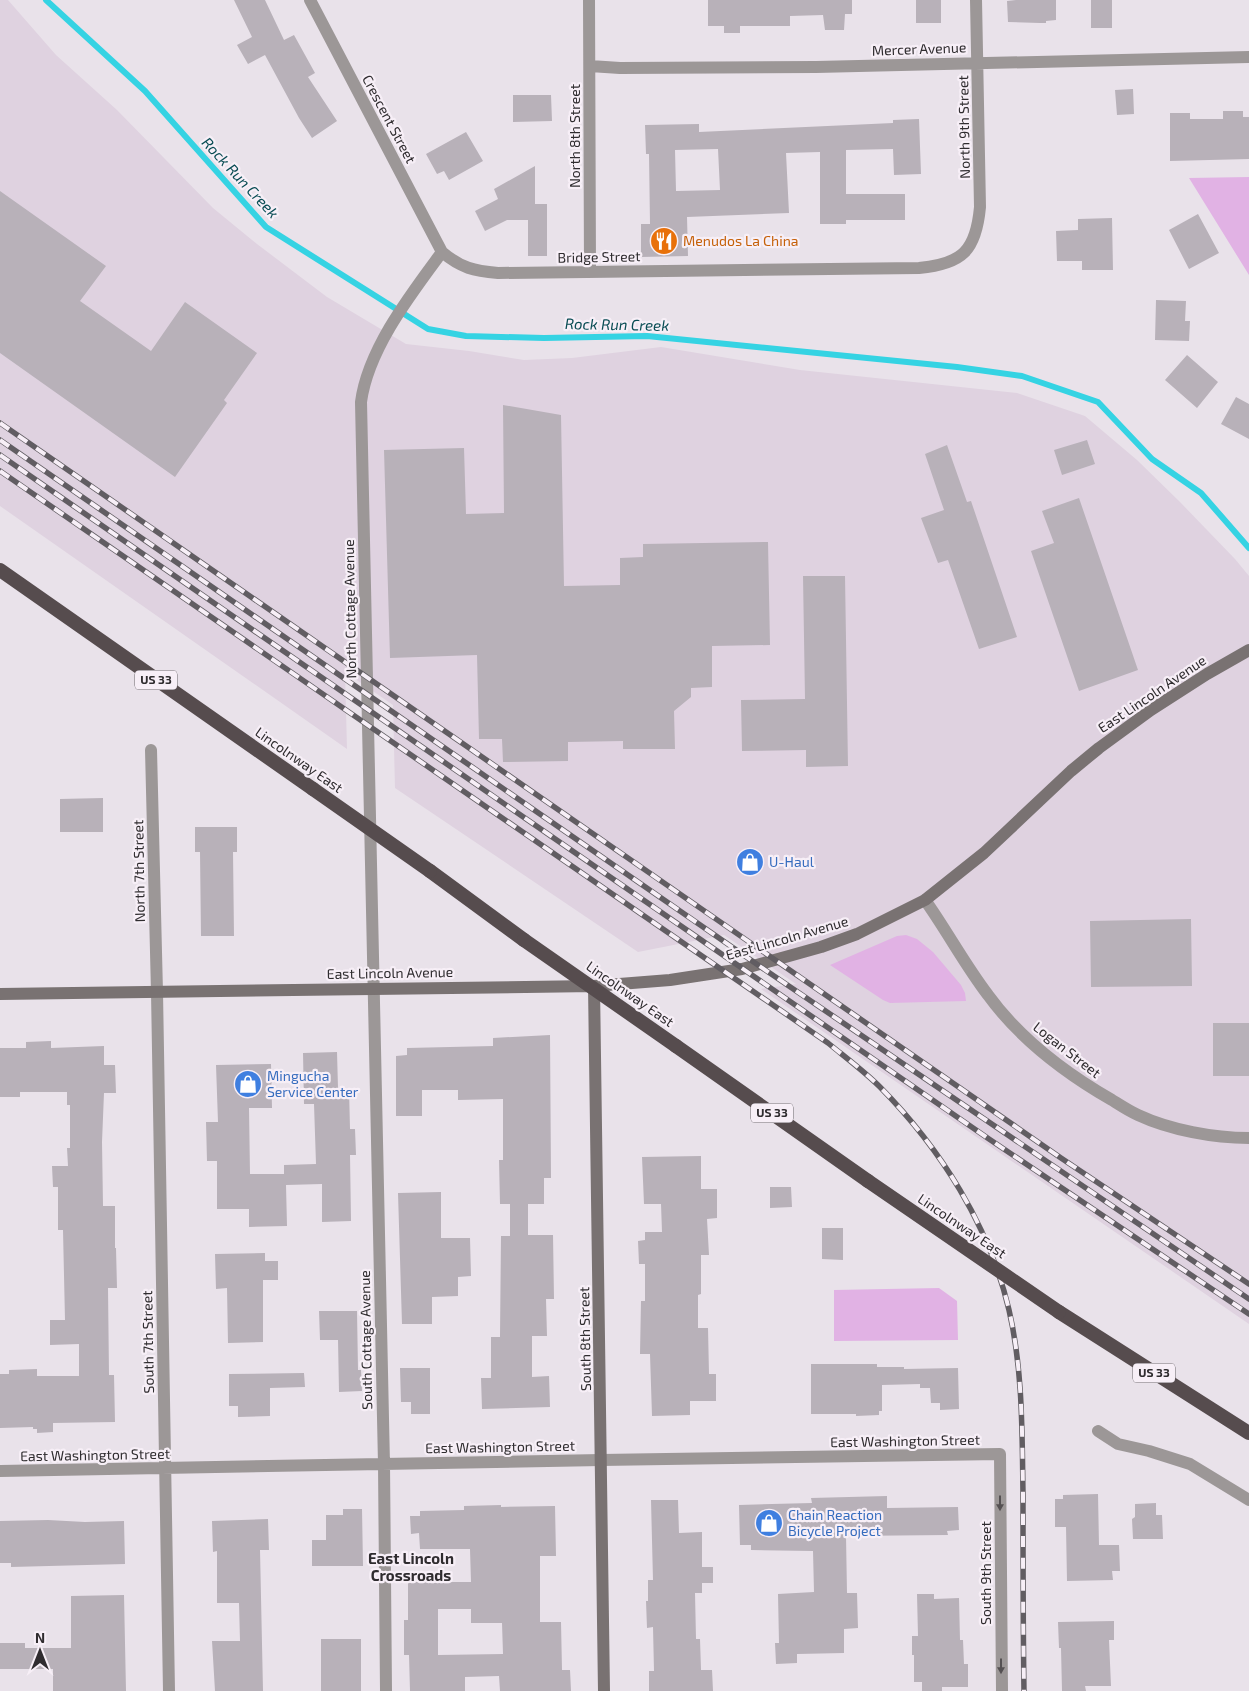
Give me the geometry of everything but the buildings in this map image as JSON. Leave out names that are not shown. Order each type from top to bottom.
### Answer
[{"type":"highway","name":"Lincolnway East","points":[[0,570],[868,1181],[1059,1312],[1249,1433]]},
{"type":"main road","name":"East Lincoln Avenue","points":[[0,994],[594,986],[704,976],[775,960],[821,947],[857,934],[925,900],[984,853],[1071,771],[1099,748],[1151,710],[1249,650]]},
{"type":"main road","name":"South 8th Street","points":[[594,986],[604,1691]]},
{"type":"street","name":"Crescent Street","points":[[310,0],[442,252]]},
{"type":"street","name":"North 8th Street","points":[[589,0],[590,272]]},
{"type":"street","name":"North 9th Street","points":[[966,250],[975,236],[980,207],[976,0]]},
{"type":"street","name":"Mercer Avenue","points":[[590,66],[620,68],[816,67],[1249,57]]},
{"type":"street","name":"Bridge Street","points":[[442,252],[456,264],[474,271],[498,273],[919,268],[955,261],[966,250]]},
{"type":"street","name":"North Cottage Avenue","points":[[375,988],[367,725],[361,402],[366,376],[375,355],[389,330],[442,252]]},
{"type":"street","name":"North 7th Street","points":[[151,750],[157,992]]},
{"type":"street","name":"Logan Street","points":[[925,900],[987,995],[1012,1025],[1046,1056],[1095,1091],[1138,1115],[1181,1129],[1249,1138]]},
{"type":"street","name":"South Cottage Avenue","points":[[375,988],[384,1464],[386,1691]]},
{"type":"street","name":"South 7th Street","points":[[157,992],[169,1691]]},
{"type":"street","points":[[1098,1431],[1118,1444],[1150,1451],[1190,1464],[1249,1500]]},
{"type":"street","name":"East Washington Street","points":[[0,1472],[1000,1454]]},
{"type":"street","name":"South 9th Street","points":[[1000,1454],[1002,1691]]},
{"type":"shaded area","points":[[0,0],[8,0],[56,55],[117,110],[213,208],[327,297],[406,344],[469,351],[524,360],[572,358],[661,347],[800,370],[1017,393],[1085,416],[1137,460],[1235,559],[1249,576],[1249,1324],[761,989],[796,984],[724,935],[638,952],[395,788],[393,705],[345,672],[347,749],[0,506]]},
{"type":"shaded area","points":[[1249,177],[1249,275],[1189,178]]},
{"type":"shaded area","points":[[906,935],[917,939],[933,952],[961,985],[966,1001],[890,1003],[830,965],[897,936]]},
{"type":"shaded area","points":[[939,1288],[957,1301],[958,1340],[834,1341],[834,1290]]},
{"type":"waterway","name":"Rock Run Creek","points":[[46,0],[145,91],[266,227],[428,329],[466,336],[544,338],[647,336],[957,367],[1022,376],[1098,402],[1152,459],[1201,493],[1249,548]]},
{"type":"railway","points":[[0,423],[1061,1158],[1249,1284]]},
{"type":"railway","points":[[0,440],[758,965],[1249,1299]]},
{"type":"railway","points":[[0,455],[989,1139],[1249,1314]]},
{"type":"railway","points":[[0,471],[828,1043],[874,1081],[923,1136],[960,1190],[989,1248],[1000,1279],[1014,1333],[1022,1425],[1024,1691]]},
{"type":"place","name":"Menudos La China","points":[[664,241]]},
{"type":"place","name":"U-Haul","points":[[750,862]]},
{"type":"place","name":"Mingucha Service Center","points":[[248,1084]]},
{"type":"place","name":"Chain Reaction Bicycle Project","points":[[769,1523]]},
{"type":"district","name":"East Lincoln Crossroads","points":[[411,1568]]}]
